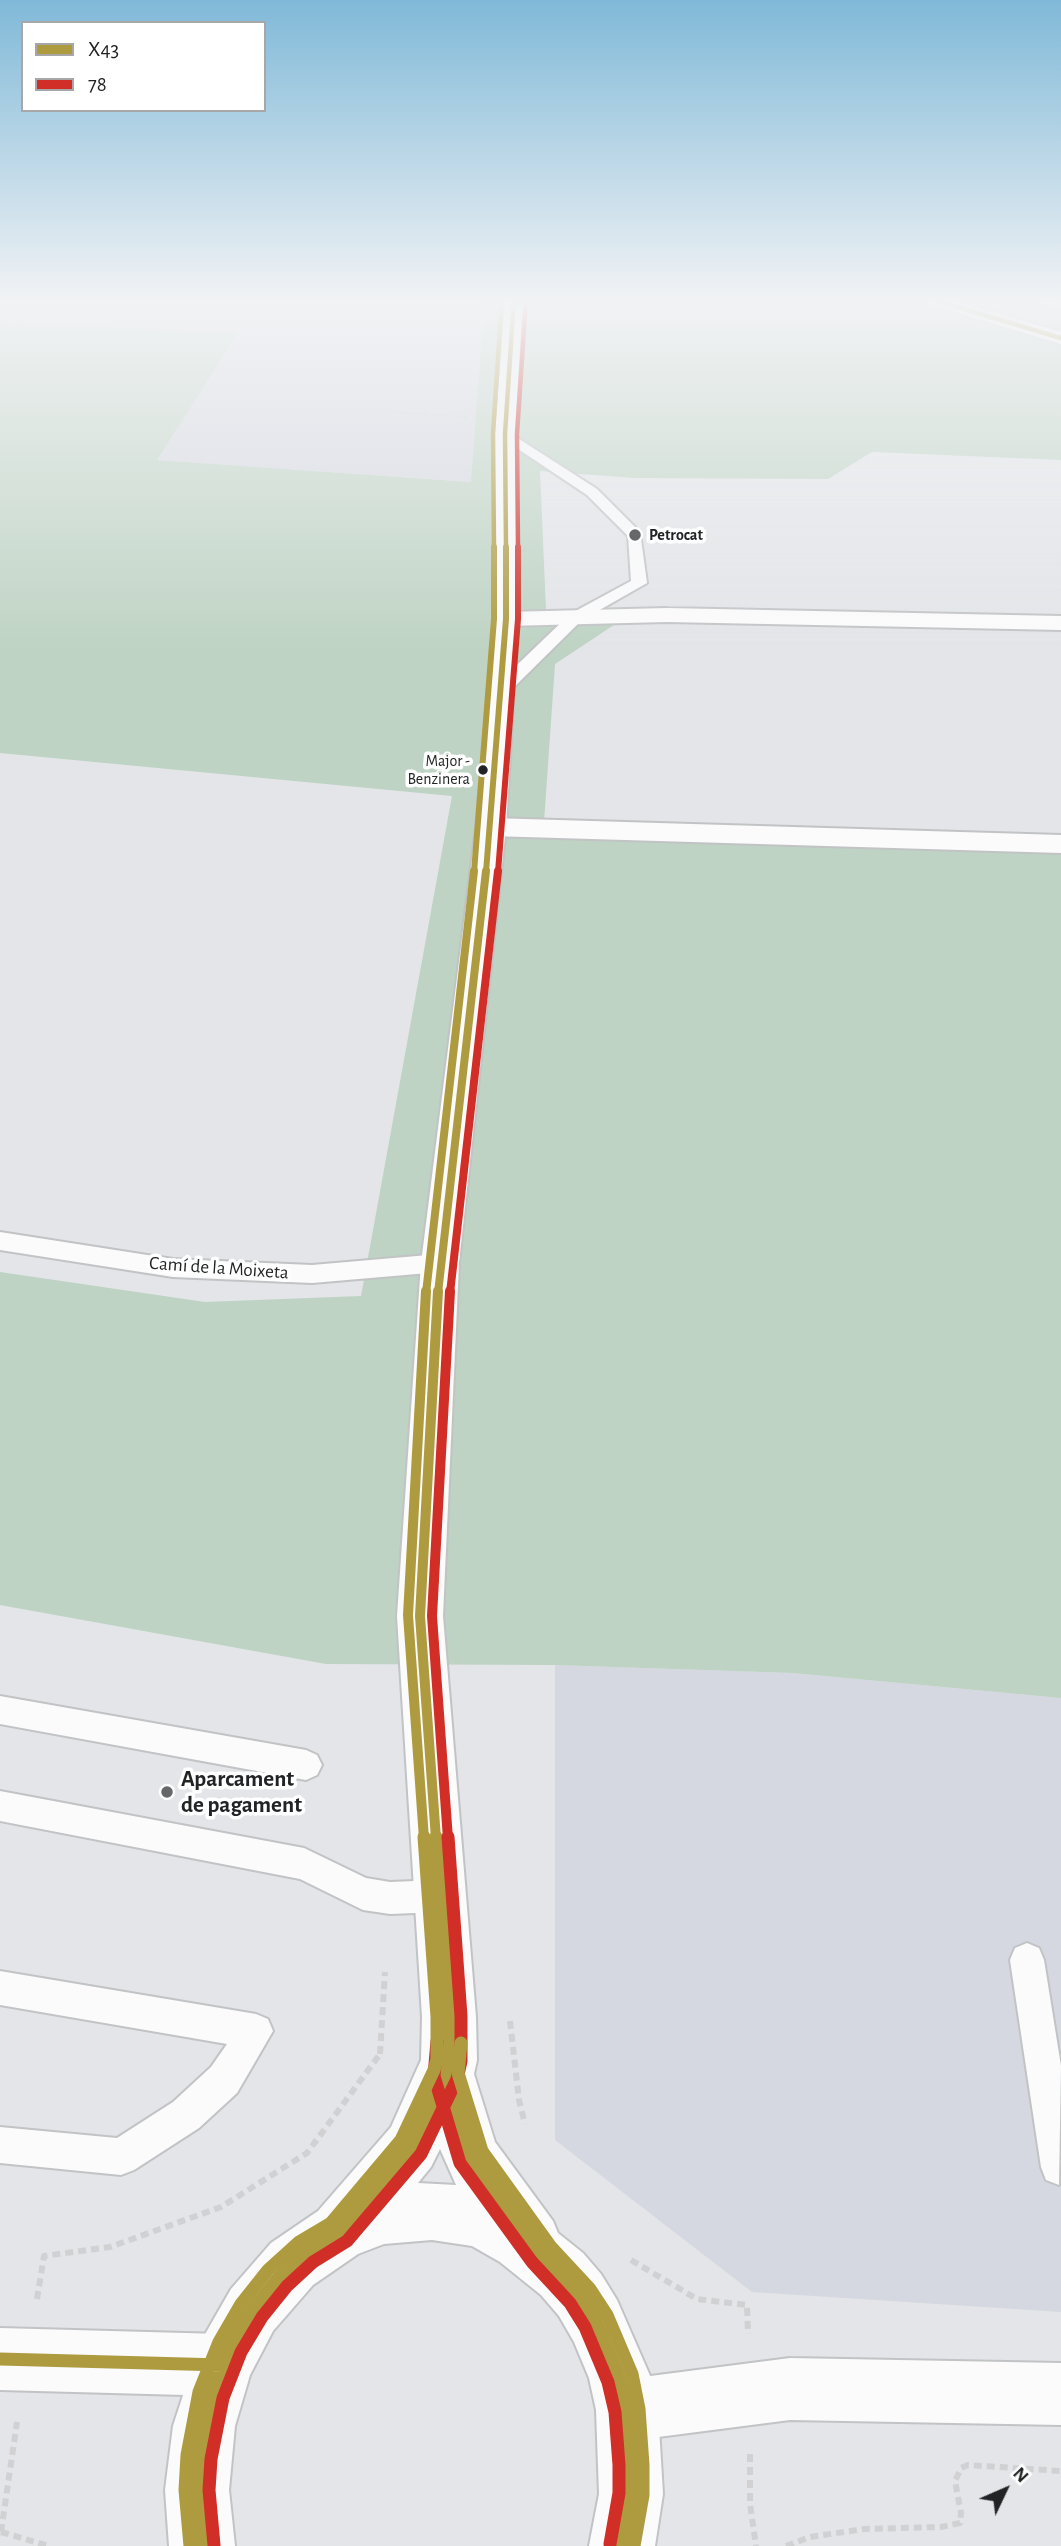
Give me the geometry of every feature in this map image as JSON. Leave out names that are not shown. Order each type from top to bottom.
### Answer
[{"type":"main road","points":[[507,417],[506,619],[501,690],[491,827],[440,1263],[420,1616],[449,2017],[446,2074],[471,2157],[542,2255],[580,2295],[596,2321],[620,2378],[627,2410],[631,2494],[622,2546]]},
{"type":"main road","points":[[506,619],[667,615],[1061,623]]},
{"type":"main road","points":[[491,827],[1061,844]]},
{"type":"main road","points":[[339,2232],[411,2147],[446,2074]]},
{"type":"main road","points":[[202,2546],[197,2490],[199,2457],[211,2395],[222,2365],[252,2310],[299,2258],[339,2232],[384,2215],[408,2211],[456,2213],[501,2228],[542,2255]]},
{"type":"main road","points":[[0,2359],[222,2365]]},
{"type":"main road","points":[[627,2410],[790,2389],[1061,2393]]},
{"type":"lane","points":[[501,690],[576,617],[639,583],[635,534],[592,492],[506,426]]},
{"type":"lane","name":"Camí de la Moixeta","points":[[0,1241],[173,1268],[312,1274],[440,1263]]},
{"type":"lane","points":[[0,1710],[306,1765]]},
{"type":"lane","points":[[0,1806],[304,1864],[363,1894],[390,1898],[440,1896]]},
{"type":"lane","points":[[1027,1960],[1060,2172]]},
{"type":"lane","points":[[0,1988],[256,2031],[224,2080],[215,2089],[186,2115],[121,2157],[0,2145]]},
{"type":"path","points":[[431,417],[506,426]]},
{"type":"path","points":[[39,2288],[44,2256],[110,2248],[221,2207],[307,2153],[380,2054]]},
{"type":"path","points":[[515,2063],[519,2101],[528,2135]]},
{"type":"path","points":[[623,2254],[656,2277],[697,2299],[747,2305]]},
{"type":"path","points":[[786,2546],[810,2536],[864,2529],[941,2527],[960,2523],[961,2513],[955,2482],[961,2468],[968,2465],[1061,2471]]},
{"type":"path","points":[[0,2532],[49,2546]]},
{"type":"shaded area","points":[[184,417],[476,417],[472,482],[156,460]]},
{"type":"shaded area","points":[[555,1665],[792,1673],[1061,1698],[1061,2312],[752,2292],[555,2140]]},
{"type":"green space","points":[[0,417],[185,417],[157,460],[471,482],[476,417],[1061,417],[1061,460],[872,452],[828,479],[635,478],[540,471],[546,610],[618,608],[620,621],[555,664],[544,822],[1061,838],[1061,1698],[792,1673],[555,1665],[326,1664],[0,1605],[0,1272],[205,1302],[361,1296],[452,796],[0,753]]},
{"type":"transit line","points":[[190,2546],[185,2490],[187,2455],[199,2392],[219,2342],[241,2304],[268,2270],[299,2242],[331,2223],[401,2140],[437,2059],[437,2017],[408,1615],[428,1262],[479,826],[494,619],[494,417]]},
{"type":"transit line","name":"X43","points":[[202,2546],[197,2490],[199,2457],[211,2395],[230,2347],[252,2310],[278,2278],[306,2252],[339,2232],[411,2147],[446,2074],[449,2060],[449,2017],[420,1616],[440,1263],[491,827],[499,718],[506,619],[506,417]]},
{"type":"transit line","name":"78","points":[[214,2545],[209,2490],[211,2459],[223,2398],[241,2352],[262,2317],[287,2286],[313,2262],[347,2241],[421,2154],[457,2079],[461,2061],[461,2016],[432,1616],[452,1264],[503,828],[511,719],[518,619],[518,417]]},
{"type":"transit line","name":"78","points":[[437,2041],[434,2076],[460,2163],[532,2262],[570,2303],[585,2327],[608,2382],[615,2412],[619,2465],[619,2493],[610,2544]]},
{"type":"transit line","name":"X43","points":[[449,2042],[446,2074],[471,2157],[542,2255],[580,2295],[596,2321],[620,2378],[627,2410],[631,2465],[631,2494],[622,2546]]},
{"type":"transit line","points":[[461,2043],[458,2073],[482,2151],[551,2247],[590,2289],[607,2315],[632,2374],[639,2409],[643,2465],[643,2495],[634,2546]]},
{"type":"transit line","name":"X43","points":[[0,2359],[222,2365]]},
{"type":"place","name":"Petrocat","points":[[635,535]]},
{"type":"place","name":"Major - Benzinera","points":[[483,770]]},
{"type":"place","name":"Aparcament de pagament","points":[[167,1792]]}]
